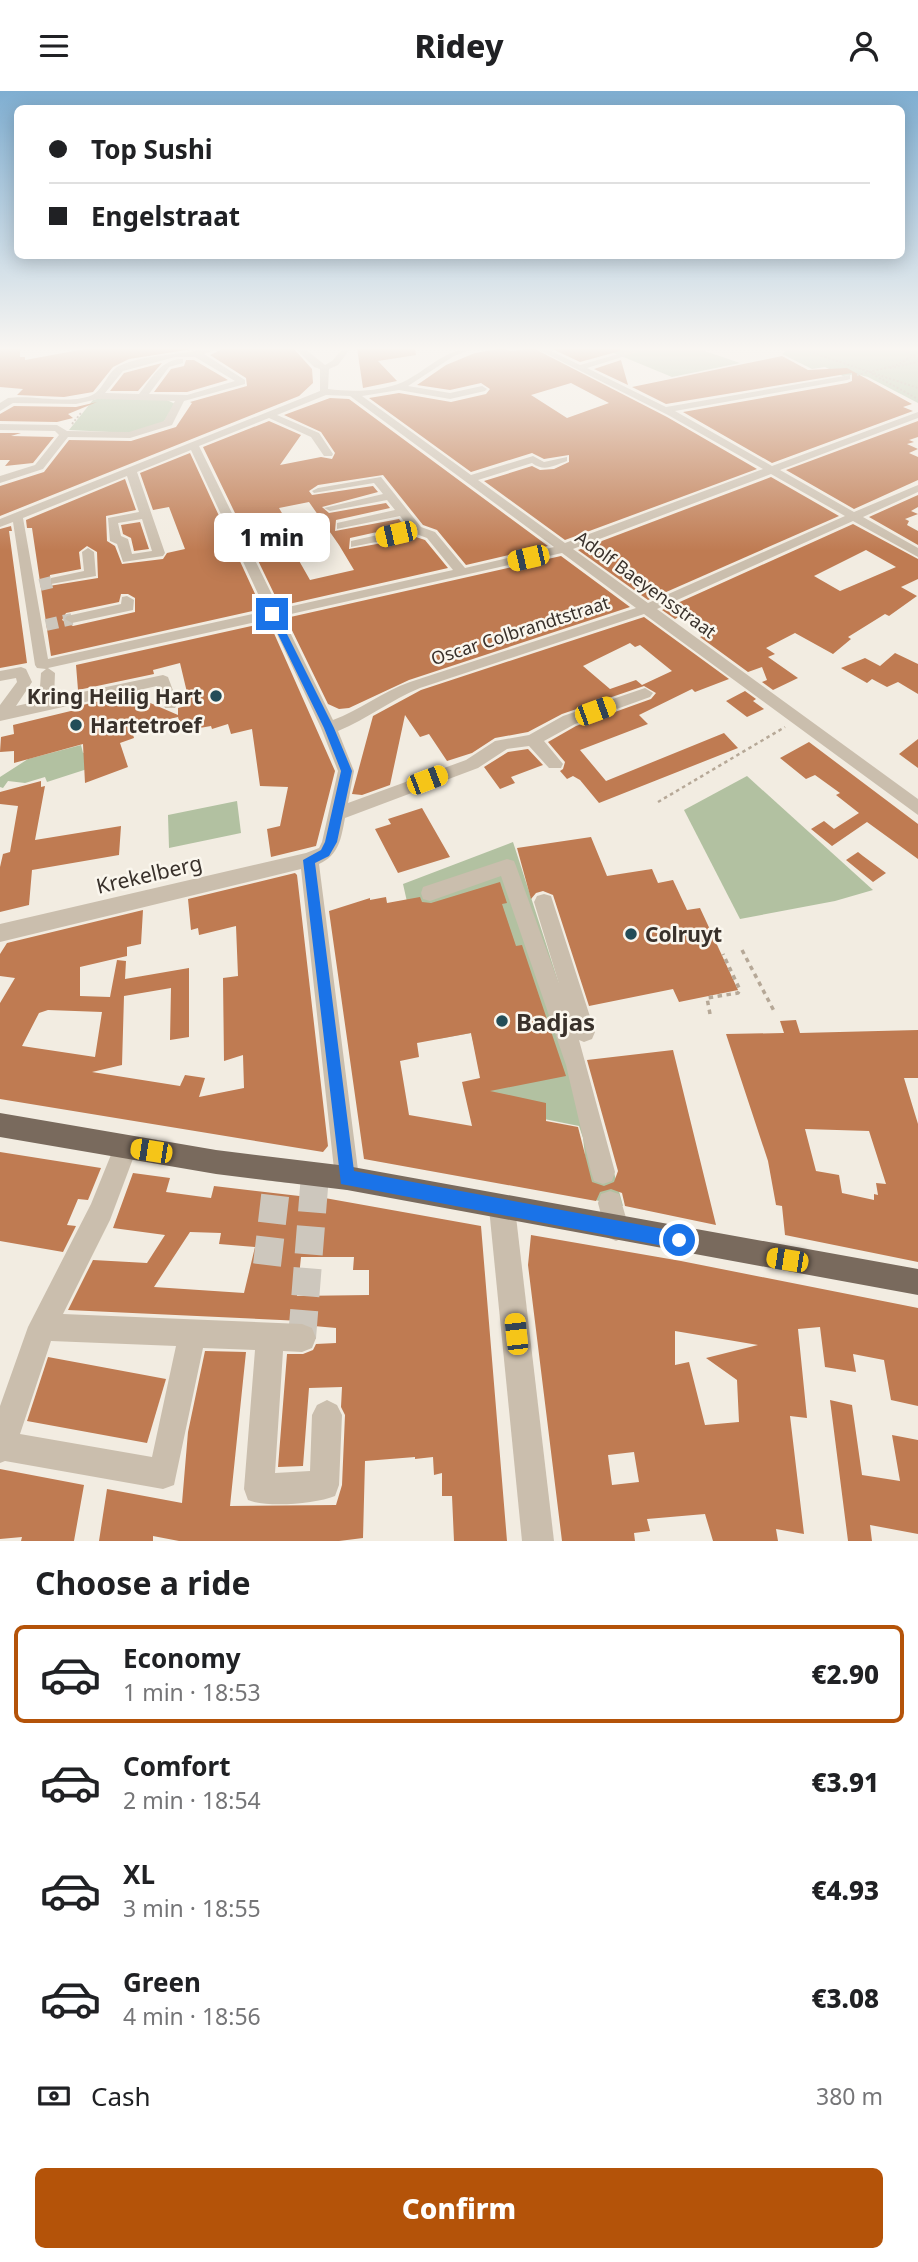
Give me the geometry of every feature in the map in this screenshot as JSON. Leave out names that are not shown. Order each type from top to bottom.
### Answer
[{"type":"main road","points":[[0,1125],[125,1148],[306,1175],[347,1178],[502,1208],[613,1216],[918,1282]]},
{"type":"street","points":[[0,428],[57,428],[65,433],[130,435],[168,423],[172,416]]},
{"type":"street","points":[[0,523],[268,416]]},
{"type":"street","points":[[272,416],[315,435],[328,454]]},
{"type":"street","name":"Adolf Baeyensstraat","points":[[382,416],[918,808]]},
{"type":"street","points":[[676,416],[918,553]]},
{"type":"street","points":[[45,669],[272,614],[564,549],[916,416]]},
{"type":"street","points":[[0,480],[39,467],[65,433]]},
{"type":"street","points":[[194,446],[272,614],[329,728],[346,771],[331,842],[325,853],[309,860],[347,1178]]},
{"type":"street","points":[[470,479],[533,459],[543,466],[563,459]]},
{"type":"street","points":[[131,470],[147,514],[159,553],[127,559],[122,540],[116,541],[112,521],[147,514]]},
{"type":"street","points":[[318,491],[377,479],[417,530]]},
{"type":"street","name":"Oscar Colbrandtstraat","points":[[329,728],[360,716],[392,694],[415,685],[646,609],[918,488]]},
{"type":"street","points":[[330,508],[390,496]]},
{"type":"street","points":[[341,526],[403,512]]},
{"type":"street","points":[[15,517],[19,520],[34,586],[45,669],[46,705]]},
{"type":"street","points":[[355,544],[417,530],[431,535],[462,573]]},
{"type":"street","points":[[57,581],[91,573],[88,552]]},
{"type":"street","points":[[72,619],[128,607],[127,600]]},
{"type":"street","points":[[0,676],[21,671],[25,682],[1,715]]},
{"type":"street","points":[[1,715],[163,680],[170,704]]},
{"type":"street","points":[[337,814],[486,757],[498,746],[533,740],[569,720],[645,693]]},
{"type":"street","points":[[533,740],[555,764]]},
{"type":"street","name":"Krekelberg","points":[[0,933],[309,860]]},
{"type":"street","points":[[430,893],[507,866],[577,1065],[603,1172]]},
{"type":"street","points":[[544,902],[584,1032]]},
{"type":"street","points":[[125,1148],[101,1211],[42,1327],[1,1447],[163,1474],[192,1334]]},
{"type":"street","points":[[502,1208],[538,1541]]},
{"type":"street","points":[[42,1327],[302,1338]]},
{"type":"street","points":[[270,1338],[259,1489],[324,1485],[327,1415]]},
{"type":"path","points":[[65,433],[80,416]]},
{"type":"path","points":[[658,802],[797,720]]},
{"type":"path","points":[[742,950],[774,1011]]},
{"type":"path","points":[[710,1014],[707,999],[738,993],[740,990],[723,954]]},
{"type":"green space","points":[[80,416],[168,416],[163,423],[130,433],[69,430]]},
{"type":"green space","points":[[81,745],[83,753],[109,745],[112,761],[47,782],[45,777],[25,783],[8,781],[3,788],[0,787],[0,777],[28,759]]},
{"type":"green space","points":[[747,776],[873,890],[835,901],[740,919],[684,810]]},
{"type":"green space","points":[[237,801],[241,833],[169,848],[168,815]]},
{"type":"green space","name":"Badjas","points":[[513,842],[584,1061],[623,1206],[590,1199],[583,1138],[579,1126],[489,1108],[471,1033],[438,1039],[403,884]]},
{"type":"building","points":[[0,416],[70,416],[73,418],[57,422],[0,421]]},
{"type":"building","points":[[184,416],[250,416],[0,516],[0,486],[44,472],[69,440],[131,441],[176,427]]},
{"type":"building","points":[[285,416],[372,416],[548,546],[466,565],[437,530],[423,525],[383,475],[318,485],[309,491],[312,495],[373,486],[378,492],[322,507],[329,513],[386,503],[390,508],[336,520],[335,531],[399,519],[404,526],[350,538],[349,549],[416,537],[425,540],[448,568],[280,606],[203,447],[269,421],[301,435],[280,465],[321,457],[332,459],[335,453],[321,432]],"holes":[[[309,502],[354,570],[310,580],[277,522],[286,520],[279,508]]]},
{"type":"building","points":[[393,416],[563,416],[567,418],[574,416],[664,416],[757,469],[565,540],[484,481],[532,466],[540,470],[554,469],[569,462],[569,455],[544,459],[532,453],[471,472]]},
{"type":"building","points":[[689,416],[900,416],[772,463]]},
{"type":"building","points":[[918,421],[918,437],[909,440],[914,442],[907,444],[918,449],[909,453],[918,457],[918,480],[854,509],[786,470]]},
{"type":"building","points":[[0,433],[21,433],[11,436],[54,437],[33,463],[5,466],[10,460],[0,460]]},
{"type":"building","points":[[190,453],[262,609],[51,656],[32,528],[27,528],[26,520],[125,479],[136,510],[106,516],[107,541],[115,546],[122,564],[163,559],[167,553],[185,549],[169,507],[153,510],[140,473]],"holes":[[[87,546],[97,552],[98,578],[49,586],[50,575],[81,569],[79,552]],[[121,594],[135,598],[135,612],[73,626],[62,620],[66,613],[119,602]]]},
{"type":"building","points":[[771,477],[839,516],[648,600],[578,550]]},
{"type":"building","points":[[918,495],[918,507],[911,511],[918,514],[905,519],[909,521],[907,525],[918,531],[918,545],[869,517]]},
{"type":"building","points":[[140,522],[149,549],[134,551],[131,538],[123,534],[121,525]]},
{"type":"building","points":[[853,524],[918,559],[918,579],[901,587],[917,596],[889,616],[885,614],[848,637],[851,639],[833,654],[795,633],[766,648],[775,654],[768,657],[798,678],[773,690],[762,682],[767,680],[762,667],[748,672],[700,637],[710,633],[684,614],[675,619],[662,610]],"holes":[[[866,550],[896,567],[840,591],[814,576]]]},
{"type":"building","points":[[11,526],[12,531],[9,531],[27,663],[0,668],[0,529]]},
{"type":"building","points":[[561,556],[630,607],[409,680],[349,708],[339,709],[328,704],[286,618]]},
{"type":"building","points":[[644,617],[729,679],[695,692],[692,689],[639,715],[648,724],[580,750],[606,781],[724,733],[738,748],[599,803],[580,780],[573,776],[567,779],[560,771],[565,762],[548,742],[576,726],[651,699],[656,693],[644,686],[562,714],[528,732],[495,738],[472,753],[447,761],[429,734],[420,737],[405,715],[390,785],[362,795],[352,794],[373,716],[421,690]],"holes":[[[630,643],[635,647],[640,645],[672,671],[642,685],[636,680],[610,689],[583,666]]]},
{"type":"building","points":[[269,622],[335,771],[316,846],[271,857],[267,829],[280,826],[288,787],[260,786],[252,729],[231,734],[228,724],[212,729],[211,726],[194,729],[192,722],[180,724],[178,717],[131,728],[134,738],[120,743],[128,767],[85,783],[83,744],[14,763],[14,751],[0,752],[1,737],[14,734],[13,725],[79,709],[78,706],[145,691],[148,702],[178,715],[178,708],[190,705],[180,663],[153,670],[154,674],[78,690],[76,665]]},
{"type":"building","points":[[895,653],[918,664],[918,694],[898,682],[887,687],[872,679],[867,683],[841,668],[865,658],[880,666]]},
{"type":"building","points":[[745,691],[764,709],[747,717],[726,701]]},
{"type":"building","points":[[918,739],[918,768],[899,754]]},
{"type":"building","points":[[809,742],[918,824],[918,859],[867,822],[832,846],[811,829],[824,821],[834,829],[859,813],[836,795],[840,793],[815,775],[806,779],[780,758]]},
{"type":"building","points":[[528,749],[543,765],[511,777],[515,783],[500,789],[484,767],[508,752]]},
{"type":"building","points":[[41,781],[41,787],[45,786],[35,840],[121,826],[119,855],[32,870],[29,905],[0,912],[0,867],[3,854],[10,852],[18,806],[0,804],[0,792]]},
{"type":"building","points":[[422,808],[450,857],[398,873],[375,829],[391,824],[388,819]]},
{"type":"building","name":"Colruyt","points":[[591,837],[607,876],[652,869],[658,883],[673,880],[687,910],[700,908],[738,990],[679,1002],[673,989],[589,1006],[553,895],[543,891],[536,893],[531,899],[517,848]]},
{"type":"building","points":[[858,852],[886,873],[873,882],[846,860]]},
{"type":"building","points":[[295,873],[297,875],[328,1146],[323,1152],[0,1099],[0,1003],[15,978],[0,976],[0,954],[7,943],[143,910],[141,944],[127,947],[127,956],[80,967],[80,996],[110,997],[117,960],[126,961],[125,979],[189,968],[189,1037],[170,1040],[171,988],[124,996],[122,1065],[92,1072],[180,1086],[185,1075],[205,1078],[199,1097],[244,1088],[243,1055],[224,1061],[223,978],[238,976],[236,926],[199,935],[198,928],[191,930],[188,899]],"holes":[[[48,1010],[102,1012],[95,1057],[22,1046],[39,1013]]]},
{"type":"building","points":[[500,882],[507,903],[502,904],[516,946],[522,945],[566,1076],[490,1091],[546,1103],[546,1121],[578,1127],[592,1182],[604,1186],[614,1182],[618,1171],[587,1060],[673,1050],[716,1225],[625,1206],[622,1193],[611,1189],[600,1192],[596,1201],[364,1159],[329,911],[370,898],[386,897],[387,903],[420,897],[422,902],[431,903]],"holes":[[[471,1033],[480,1078],[462,1082],[472,1126],[409,1115],[400,1061],[419,1057],[417,1043]]]},
{"type":"building","points":[[796,1020],[800,1033],[918,1030],[918,1078],[904,1078],[918,1124],[918,1262],[785,1235],[782,1206],[776,1205],[768,1161],[726,1034],[784,1033],[780,1021]],"holes":[[[805,1129],[869,1131],[886,1184],[876,1183],[878,1195],[874,1194],[874,1200],[842,1193],[839,1175],[816,1171]]]},
{"type":"building","points":[[0,1152],[101,1168],[88,1200],[78,1199],[67,1225],[76,1226],[63,1252],[0,1241]]},
{"type":"building","points":[[133,1173],[170,1178],[166,1192],[211,1198],[214,1186],[308,1195],[481,1226],[507,1541],[454,1541],[452,1496],[442,1496],[442,1473],[434,1475],[433,1457],[415,1457],[365,1461],[363,1538],[339,1541],[179,1541],[153,1536],[153,1541],[99,1541],[107,1489],[182,1503],[188,1432],[205,1351],[246,1352],[230,1506],[336,1505],[342,1485],[345,1415],[341,1407],[342,1387],[309,1388],[303,1466],[278,1467],[287,1354],[303,1354],[313,1350],[316,1344],[336,1343],[336,1328],[314,1326],[302,1321],[68,1310],[93,1260],[147,1263],[165,1235],[113,1228]],"holes":[[[190,1232],[221,1233],[219,1244],[255,1247],[244,1293],[154,1287]],[[301,1257],[354,1257],[353,1270],[369,1270],[369,1295],[297,1296]]]},
{"type":"building","points":[[531,1235],[681,1261],[918,1308],[918,1406],[891,1400],[884,1360],[853,1354],[856,1372],[825,1367],[820,1327],[798,1329],[807,1418],[790,1416],[804,1534],[776,1529],[778,1541],[713,1541],[705,1514],[647,1519],[650,1531],[634,1533],[635,1541],[562,1541],[528,1265]],"holes":[[[675,1331],[758,1345],[706,1358],[737,1380],[739,1422],[705,1425],[689,1362],[675,1365]],[[634,1452],[639,1482],[612,1485],[608,1455]]]},
{"type":"building","points":[[48,1357],[166,1379],[147,1443],[27,1421]]},
{"type":"building","points":[[830,1400],[852,1405],[862,1475],[900,1481],[892,1435],[918,1440],[918,1534],[870,1525],[872,1541],[848,1541]]},
{"type":"building","points":[[0,1469],[84,1485],[74,1541],[21,1541],[22,1537],[0,1539]]},
{"type":"tunnel","points":[[40,585],[56,581]]},
{"type":"tunnel","points":[[46,625],[72,619]]},
{"type":"tunnel","points":[[267,1265],[278,1171]]},
{"type":"tunnel","points":[[302,1338],[315,1175]]},
{"type":"place","name":"Kring Heilig Hart","points":[[216,696]]},
{"type":"place","name":"Hartetroef","points":[[76,725]]},
{"type":"place","name":"Colruyt","points":[[631,934]]},
{"type":"place","name":"Badjas","points":[[502,1021]]},
{"type":"route","points":[[272,614],[329,728],[346,771],[331,842],[325,853],[309,860],[347,1178],[679,1240]]}]
